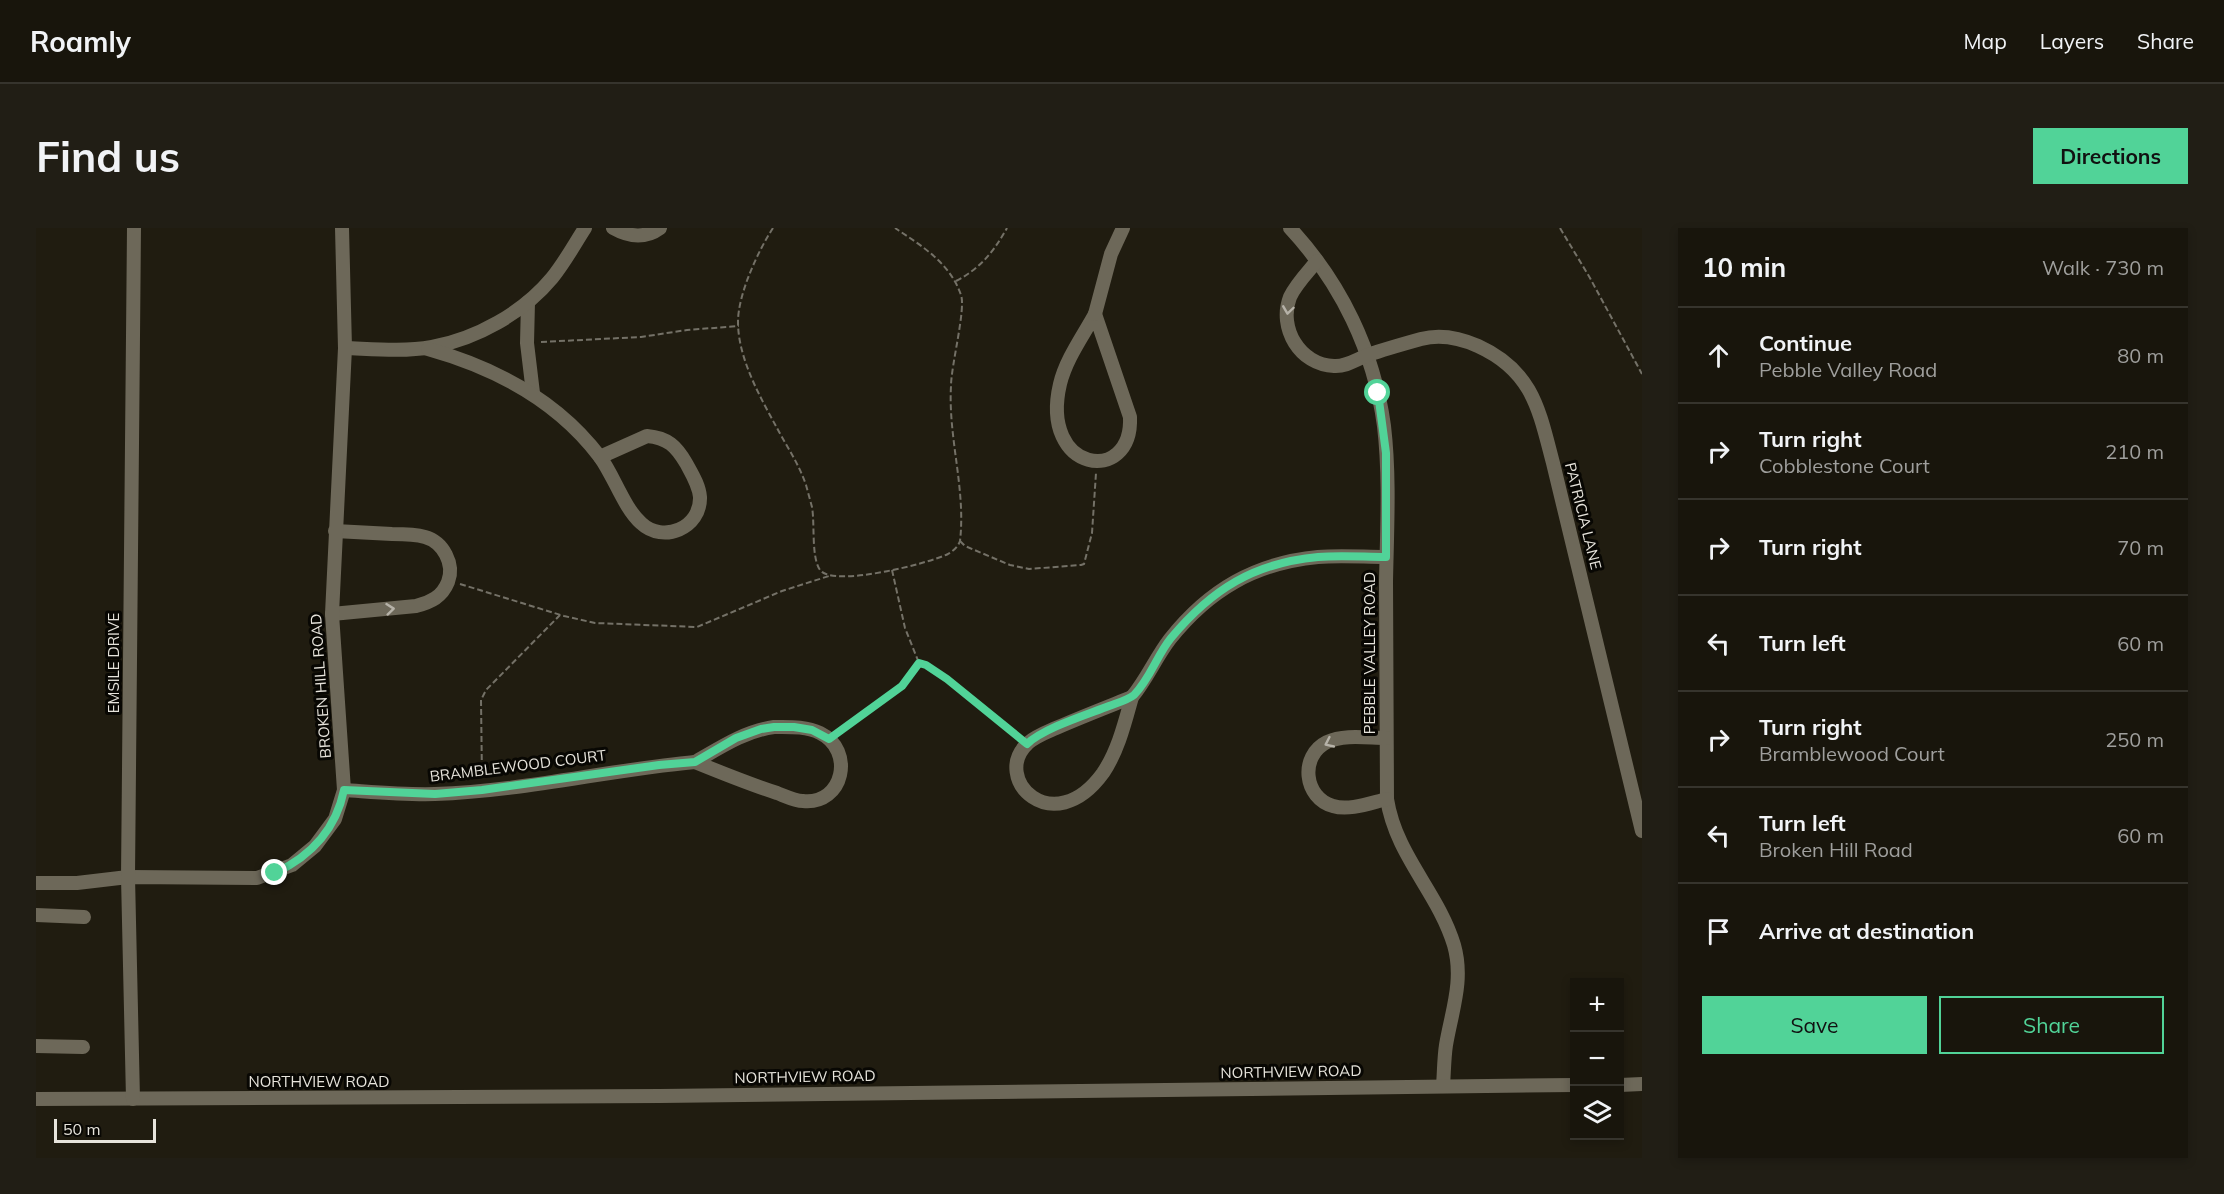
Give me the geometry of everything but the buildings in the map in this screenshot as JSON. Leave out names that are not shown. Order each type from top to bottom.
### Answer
[{"type":"street","name":"EMSILE DRIVE","points":[[133,1099],[128,877],[134,228]]},
{"type":"street","name":"BROKEN HILL ROAD","points":[[36,883],[77,883],[128,877],[257,878],[292,865],[315,846],[326,833],[338,812],[344,790],[332,614],[345,348],[342,228]]},
{"type":"street","points":[[345,348],[423,348],[444,344],[484,330],[528,302],[550,280],[585,228]]},
{"type":"street","points":[[614,228],[626,235],[636,236],[652,233],[660,228]]},
{"type":"street","points":[[1095,314],[1130,417],[1130,432],[1127,440],[1117,453],[1109,458],[1097,460],[1083,459],[1070,450],[1061,435],[1057,416],[1058,394],[1065,369],[1095,314],[1111,254],[1123,228]]},
{"type":"street","name":"PEBBLE VALLEY ROAD","points":[[1290,228],[1342,296],[1367,356],[1378,393],[1384,426],[1387,799],[1396,836],[1445,924],[1456,955],[1459,981],[1446,1047],[1443,1086]]},
{"type":"street","name":"PATRICIA LANE","points":[[1317,261],[1296,286],[1287,309],[1287,321],[1294,341],[1308,357],[1330,366],[1342,366],[1423,338],[1454,338],[1501,358],[1532,393],[1553,462],[1642,831]]},
{"type":"street","points":[[528,302],[527,343],[533,393]]},
{"type":"street","points":[[423,348],[490,370],[533,393],[558,412],[600,457],[631,510],[646,528],[655,532],[672,532],[690,522],[694,517],[700,503],[698,486],[678,450],[667,441],[660,437],[647,436],[600,457]]},
{"type":"street","points":[[332,614],[429,603],[442,593],[449,579],[448,558],[443,549],[430,539],[417,535],[336,531]]},
{"type":"street","points":[[1132,697],[1047,732],[1027,744],[1020,754],[1018,764],[1018,773],[1024,789],[1038,801],[1060,804],[1070,801],[1092,785],[1103,772],[1119,739],[1132,697],[1168,641],[1193,612],[1213,595],[1242,577],[1288,561],[1320,557],[1386,557]]},
{"type":"street","name":"BRAMBLEWOOD COURT","points":[[344,790],[435,794],[695,762],[736,738],[761,729],[794,727],[820,733],[829,739],[839,753],[841,775],[832,791],[816,801],[801,801],[695,762]]},
{"type":"street","points":[[1386,738],[1341,738],[1327,742],[1315,752],[1310,761],[1308,778],[1317,797],[1334,807],[1346,808],[1387,799]]},
{"type":"street","points":[[36,915],[84,916]]},
{"type":"street","points":[[36,1046],[83,1047]]},
{"type":"street","points":[[1624,1085],[1642,1084]]},
{"type":"street","name":"NORTHVIEW ROAD","points":[[36,1099],[660,1096],[1570,1085]]},
{"type":"path","points":[[773,228],[765,241],[742,300],[740,343],[760,394],[793,455],[805,483],[812,508],[816,560],[819,569],[830,576]]},
{"type":"path","points":[[449,579],[560,615],[595,623],[623,626],[697,627],[782,591],[830,576],[862,575],[892,570],[947,554],[958,547],[962,498],[952,423],[951,386],[963,298],[956,282],[938,259],[895,228]]},
{"type":"path","points":[[956,282],[985,261],[995,250],[1007,228]]},
{"type":"path","points":[[1560,228],[1642,374]]},
{"type":"path","points":[[527,343],[641,337],[687,330],[739,326]]},
{"type":"path","points":[[960,541],[965,546],[1010,565],[1029,569],[1084,564],[1092,532],[1097,460]]},
{"type":"path","points":[[892,570],[905,628],[919,663]]},
{"type":"path","points":[[482,790],[481,700],[486,690],[560,615]]},
{"type":"path","points":[[829,739],[902,686],[919,663]]},
{"type":"path","points":[[919,663],[947,679],[1027,744]]},
{"type":"route","points":[[275,873],[292,865],[315,846],[326,833],[335,819],[344,790],[435,794],[695,762],[736,738],[774,727],[812,730],[829,739],[902,686],[919,663],[947,679],[1027,744],[1079,718],[1132,697],[1168,641],[1193,612],[1213,595],[1242,577],[1288,561],[1320,557],[1386,557],[1386,453],[1378,393]]}]
